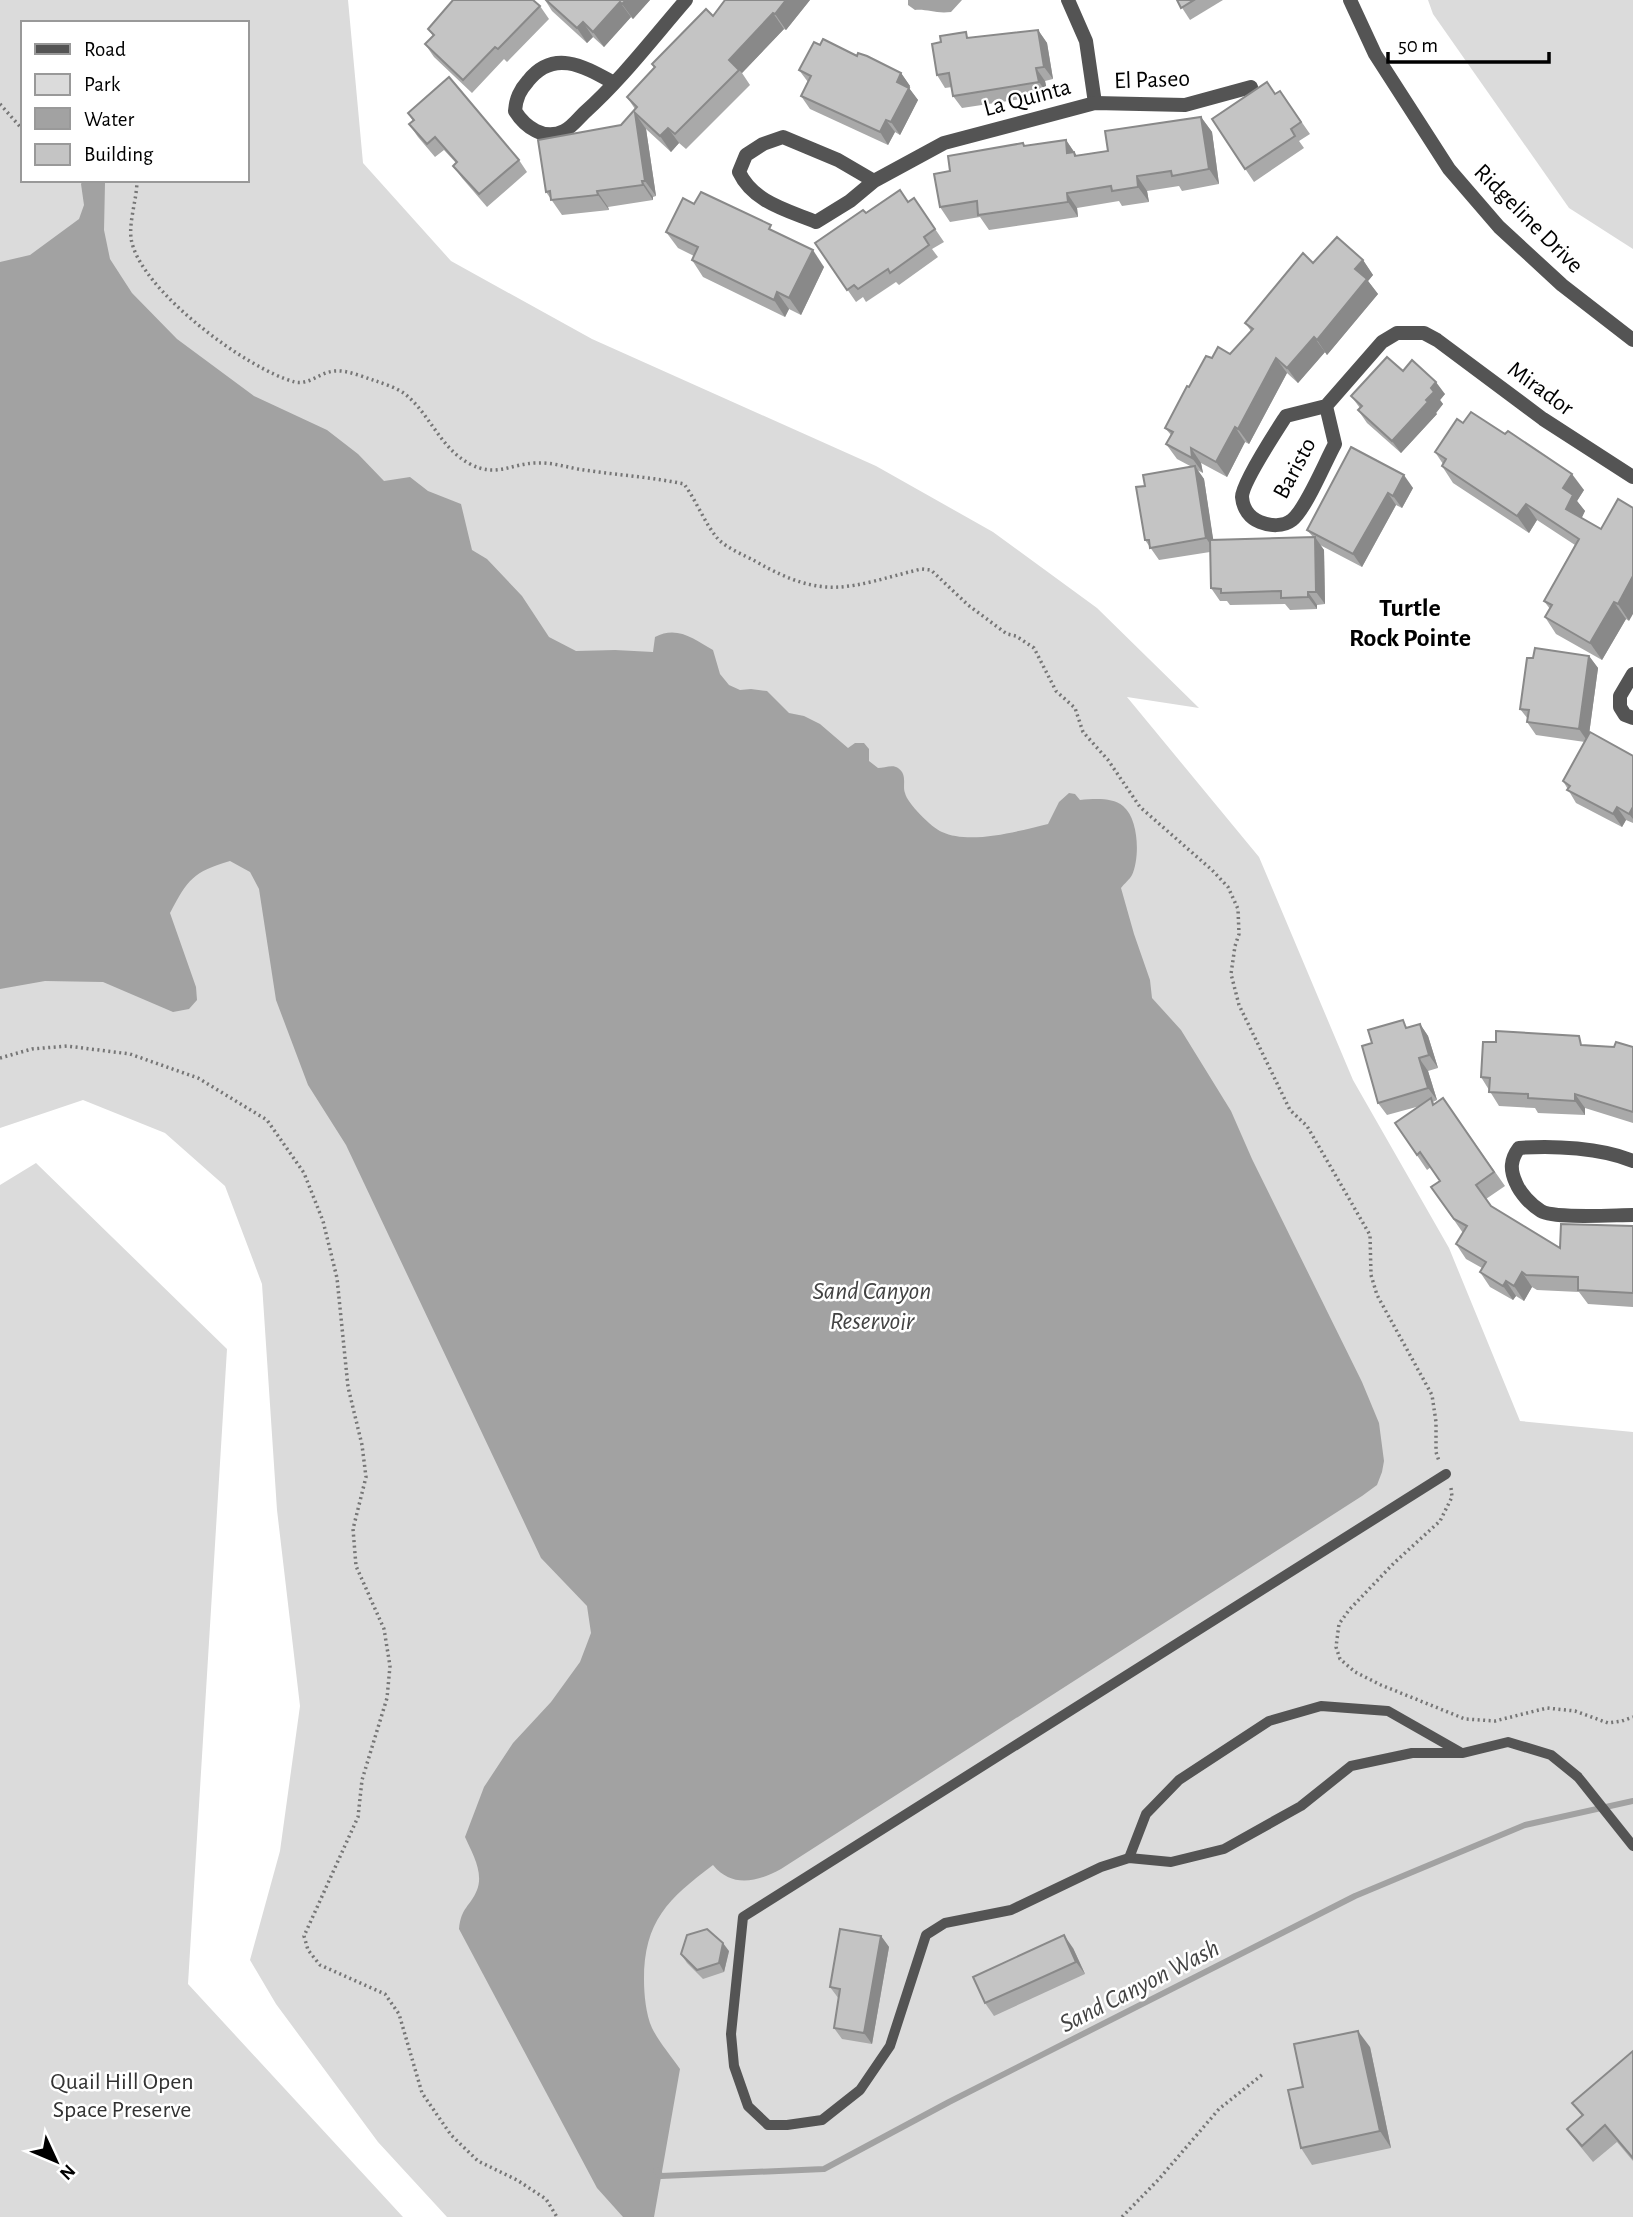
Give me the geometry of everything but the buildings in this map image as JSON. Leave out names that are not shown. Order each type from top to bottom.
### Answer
[{"type":"street","points":[[614,83],[584,67],[557,63],[542,66],[520,91],[514,111],[531,129],[544,135],[565,131],[614,83],[686,0]]},
{"type":"street","name":"La Quinta","points":[[874,181],[838,160],[783,137],[763,144],[746,155],[739,172],[744,182],[765,201],[816,222],[850,201],[874,181],[944,143],[1095,103],[1086,41],[1068,0]]},
{"type":"street","name":"Ridgeline Drive","points":[[1350,0],[1375,54],[1449,169],[1499,227],[1562,285],[1633,340]]},
{"type":"street","name":"El Paseo","points":[[1095,103],[1185,105],[1251,88]]},
{"type":"street","name":"Mirador","points":[[1326,405],[1382,342],[1397,333],[1423,333],[1437,340],[1543,419],[1633,477]]},
{"type":"street","name":"Baristo","points":[[1326,405],[1335,444],[1304,503],[1291,520],[1278,526],[1254,519],[1245,510],[1242,495],[1286,416],[1326,405]]},
{"type":"street","points":[[1633,674],[1620,696],[1619,708],[1625,715],[1633,718]]},
{"type":"street","points":[[1633,1161],[1614,1153],[1519,1148],[1513,1156],[1511,1171],[1519,1191],[1542,1212],[1633,1215]]},
{"type":"lane","points":[[1446,1474],[743,1917],[731,2034],[734,2066],[748,2106],[768,2125],[822,2120],[859,2090],[890,2046],[926,1934],[945,1923],[1011,1910],[1101,1867],[1129,1858],[1171,1862],[1224,1849],[1301,1805],[1351,1766],[1412,1754],[1463,1753],[1508,1742],[1551,1755],[1578,1777],[1633,1846]]},
{"type":"lane","points":[[1129,1858],[1146,1814],[1179,1780],[1269,1721],[1321,1706],[1388,1711],[1463,1753]]},
{"type":"path","points":[[0,104],[21,128]]},
{"type":"path","points":[[137,182],[131,239],[139,258],[173,304],[244,360],[298,383],[334,371],[356,374],[404,393],[457,455],[470,464],[485,469],[509,470],[539,462],[684,484],[718,538],[779,575],[811,586],[834,589],[861,585],[920,569],[930,570],[968,605],[1007,634],[1016,636],[1034,648],[1056,691],[1074,708],[1083,732],[1108,760],[1140,807],[1228,887],[1238,909],[1239,934],[1231,974],[1239,1005],[1290,1110],[1307,1126],[1370,1235],[1371,1275],[1377,1295],[1428,1385],[1435,1406],[1436,1452],[1452,1497],[1448,1509],[1440,1521],[1394,1563],[1349,1610],[1339,1624],[1336,1637],[1340,1660],[1374,1682],[1465,1718],[1495,1721],[1547,1708],[1574,1711],[1608,1723],[1633,1717]]},
{"type":"path","points":[[0,1058],[32,1049],[67,1046],[130,1054],[198,1078],[267,1120],[304,1173],[323,1221],[337,1278],[348,1387],[362,1444],[366,1477],[354,1529],[356,1566],[383,1629],[390,1666],[387,1698],[362,1780],[358,1817],[304,1936],[308,1950],[320,1965],[385,1994],[399,2014],[422,2093],[451,2135],[478,2161],[517,2180],[546,2199],[557,2217]]},
{"type":"path","points":[[1122,2217],[1159,2179],[1219,2109],[1263,2074]]},
{"type":"green space","points":[[0,0],[348,0],[363,163],[451,261],[592,339],[876,466],[993,532],[1097,608],[1199,708],[1127,697],[1259,857],[1353,1080],[1449,1248],[1520,1421],[1633,1432],[1633,2217],[447,2217],[378,2142],[276,2004],[250,1960],[280,1851],[300,1706],[277,1510],[262,1284],[225,1186],[165,1133],[83,1100],[0,1128]]},
{"type":"green space","points":[[1428,0],[1633,0],[1633,249],[1569,208],[1433,14]]},
{"type":"green space","name":"Quail Hill Open Space Preserve","points":[[36,1163],[227,1349],[188,1984],[403,2217],[0,2217],[0,1185]]},
{"type":"water","points":[[908,0],[962,0],[951,12],[946,12],[915,10],[908,5]]},
{"type":"water","name":"Sand Canyon Reservoir","points":[[105,183],[104,230],[110,259],[132,293],[177,339],[254,396],[327,430],[358,454],[384,481],[410,477],[428,491],[461,504],[472,550],[487,559],[522,596],[549,637],[576,651],[653,652],[655,637],[663,634],[671,632],[692,638],[713,650],[720,674],[729,685],[740,690],[767,691],[789,713],[804,716],[820,724],[848,748],[855,743],[864,743],[869,749],[869,761],[878,768],[898,768],[903,774],[904,790],[915,809],[938,830],[953,836],[980,837],[1048,824],[1059,802],[1069,793],[1075,794],[1080,800],[1108,800],[1123,806],[1135,829],[1137,849],[1135,868],[1121,888],[1150,980],[1152,998],[1181,1030],[1231,1111],[1362,1382],[1379,1423],[1384,1461],[1382,1472],[1377,1485],[1362,1496],[781,1869],[754,1880],[737,1880],[720,1872],[713,1865],[671,1901],[654,1927],[645,1960],[644,1992],[650,2023],[680,2069],[654,2217],[623,2217],[597,2188],[459,1929],[464,1911],[479,1883],[476,1863],[465,1837],[484,1787],[513,1743],[551,1702],[580,1662],[591,1633],[587,1606],[541,1558],[346,1145],[308,1085],[276,1000],[259,889],[250,872],[230,861],[200,873],[187,885],[170,913],[196,987],[197,1000],[189,1009],[173,1012],[103,982],[45,981],[0,989],[0,262],[30,255],[79,219],[84,205],[81,184]]},
{"type":"waterway","name":"Sand Canyon Wash","points":[[656,2170],[661,2176],[824,2169],[949,2102],[1355,1896],[1525,1825],[1633,1801]]},
{"type":"district","name":"Turtle Rock Pointe","points":[[1410,622]]}]
